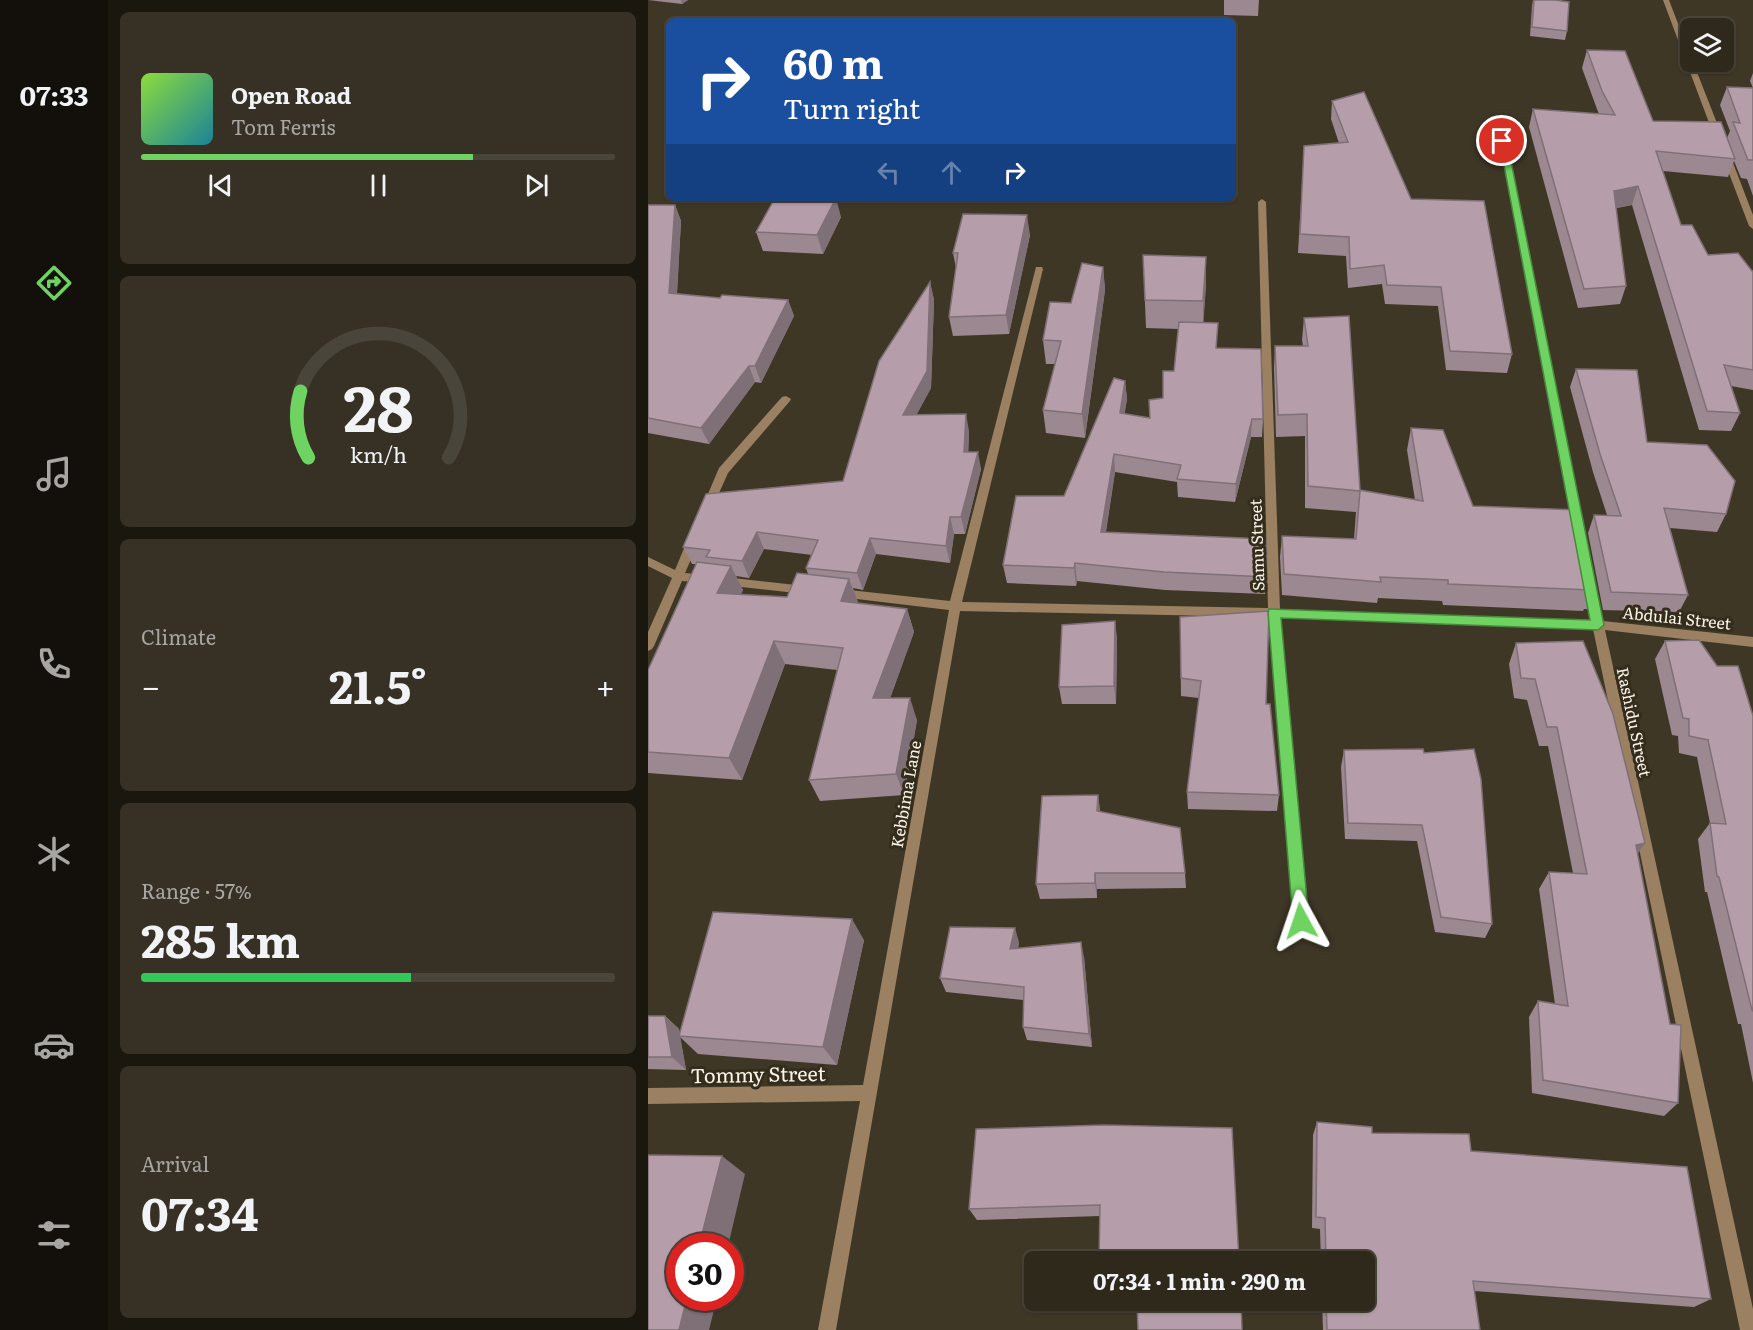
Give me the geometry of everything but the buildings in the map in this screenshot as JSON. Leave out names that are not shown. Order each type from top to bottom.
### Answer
[{"type":"street","points":[[1666,0],[1720,140]]},
{"type":"street","points":[[1497,118],[1582,544]]},
{"type":"street","points":[[1724,151],[1753,226]]},
{"type":"street","name":"Samu Street","points":[[1262,202],[1274,613],[1301,921]]},
{"type":"street","name":"Kebbima Lane","points":[[827,1330],[955,606],[1039,269]]},
{"type":"street","points":[[648,646],[723,471],[786,399]]},
{"type":"street","points":[[648,561],[678,576]]},
{"type":"street","name":"Rashidu Street","points":[[1586,567],[1749,1330]]},
{"type":"street","name":"Abdulai Street","points":[[678,576],[955,606],[1274,613],[1598,625],[1753,642]]},
{"type":"street","name":"Tommy Street","points":[[648,1096],[869,1093]]},
{"type":"route","points":[[1301,921],[1274,613],[1598,625],[1502,141]]}]
